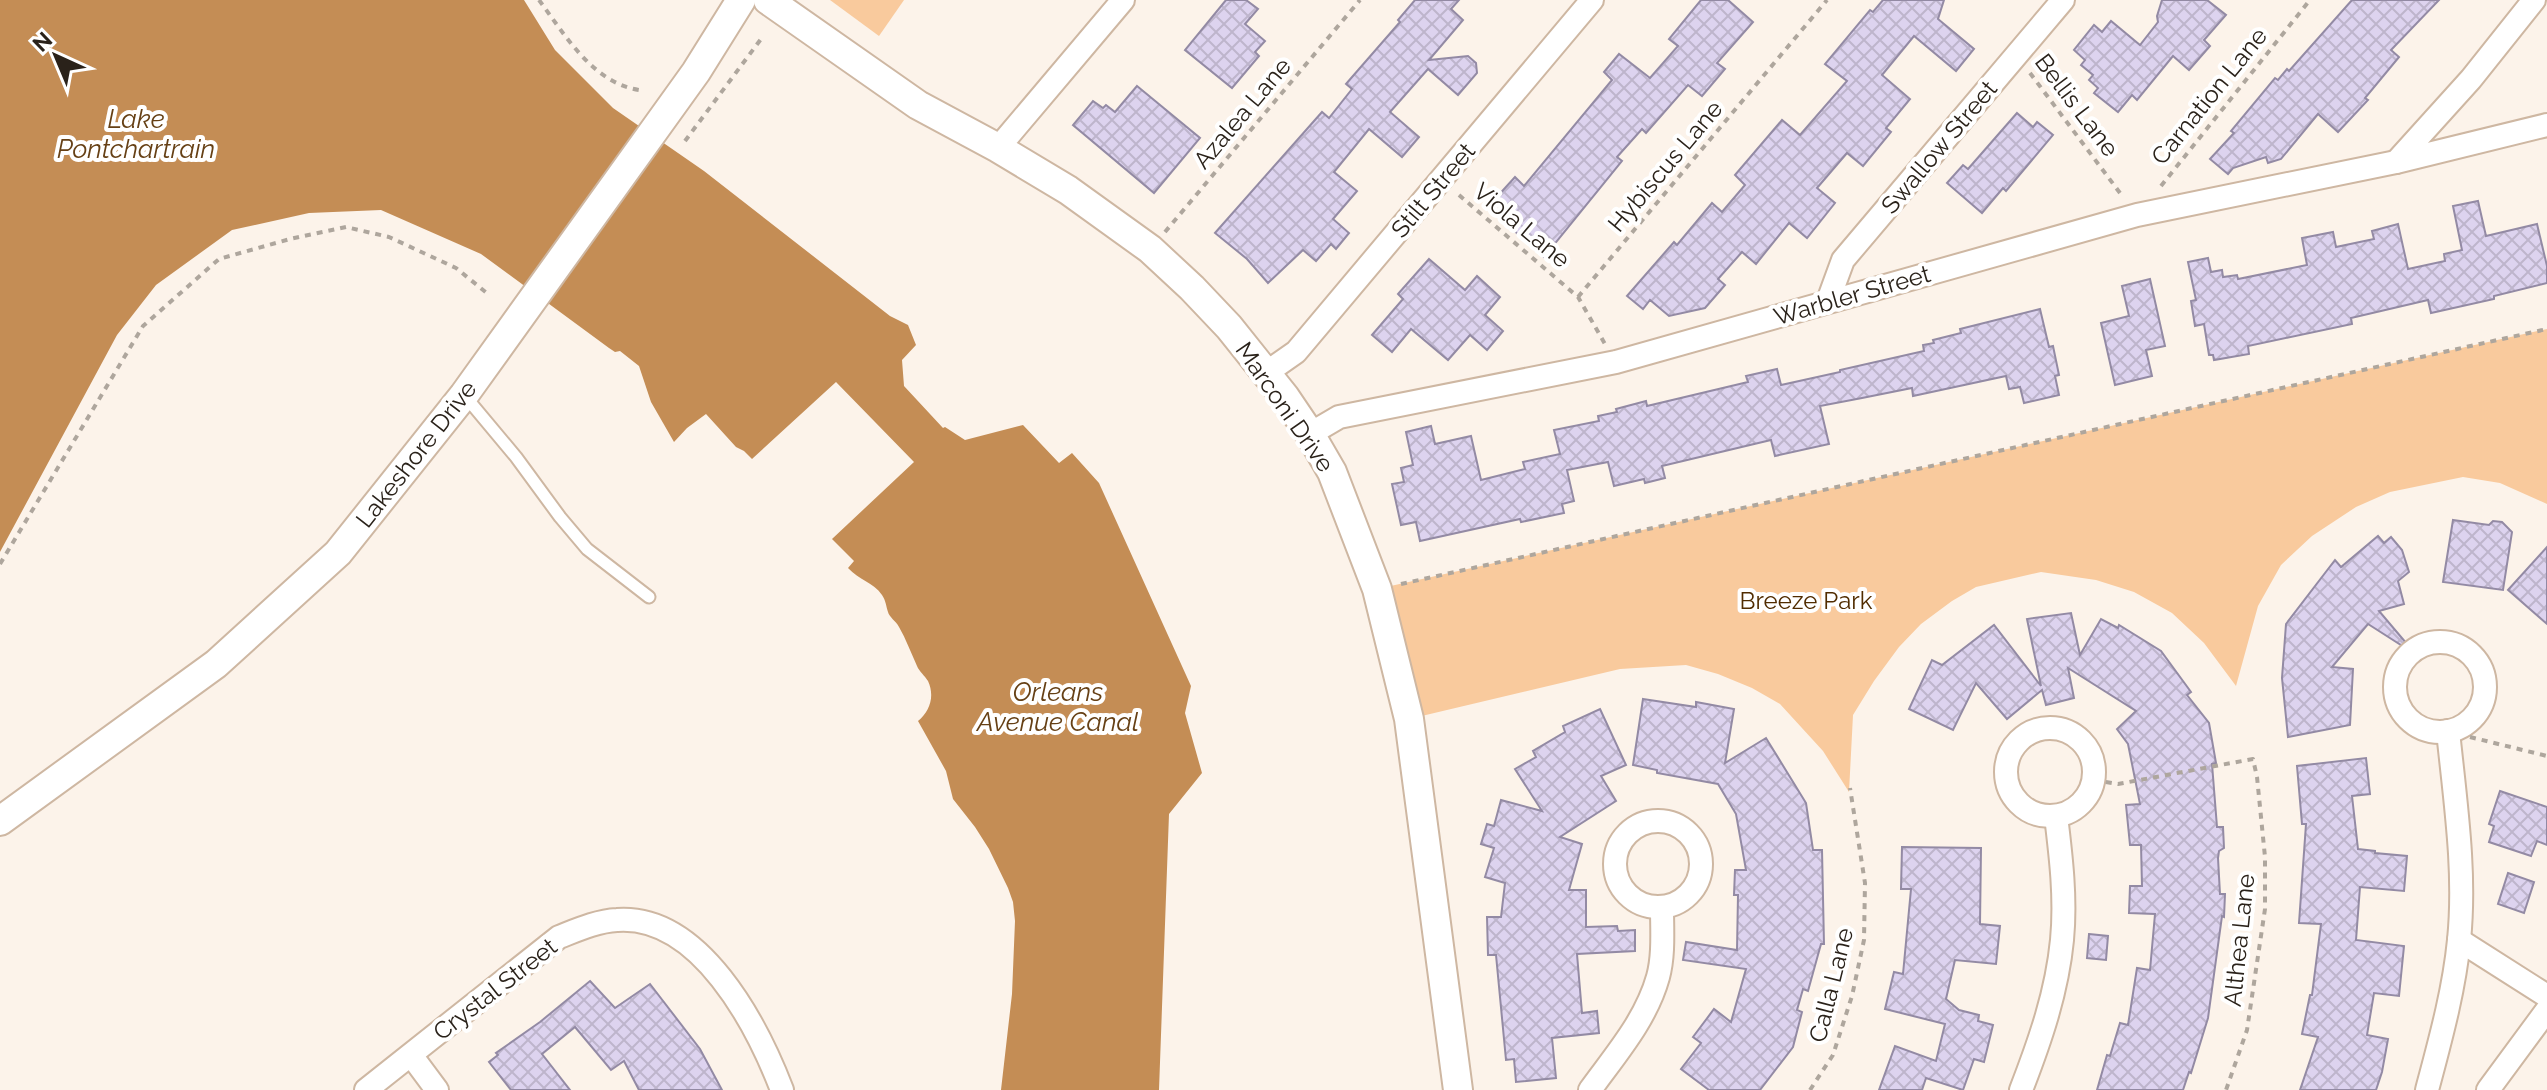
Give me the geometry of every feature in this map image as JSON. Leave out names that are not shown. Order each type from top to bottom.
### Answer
[{"type":"street","name":"Lakeshore Drive","points":[[0,821],[216,664],[338,553],[464,395],[718,40],[741,0]]},
{"type":"street","name":"Marconi Drive","points":[[768,0],[918,105],[998,148],[1097,209],[1150,249],[1202,297],[1266,373],[1310,434],[1332,472],[1377,589],[1409,719],[1458,1090]]},
{"type":"street","points":[[998,148],[1123,0]]},
{"type":"street","name":"Stilt Street","points":[[1266,373],[1296,352],[1592,0]]},
{"type":"street","name":"Swallow Street","points":[[1828,301],[1843,260],[2063,0]]},
{"type":"street","points":[[2396,162],[2471,79],[2534,0]]},
{"type":"street","name":"Warbler Street","points":[[1310,434],[1339,417],[1616,362],[2137,215],[2396,162],[2547,125]]},
{"type":"street","points":[[2452,643],[2464,649],[2481,669],[2485,682],[2480,708],[2472,719],[2448,731],[2435,732],[2410,721],[2396,698],[2395,685],[2404,660],[2413,650],[2425,644],[2452,643]]},
{"type":"street","points":[[2050,727],[2071,733],[2088,748],[2095,768],[2090,793],[2070,812],[2056,816],[2045,816],[2024,808],[2010,791],[2006,770],[2008,759],[2020,740],[2029,733],[2050,727]]},
{"type":"street","points":[[2427,1090],[2446,1017],[2459,940],[2461,879],[2448,731]]},
{"type":"street","points":[[2021,1090],[2045,1026],[2062,939],[2063,877],[2056,816]]},
{"type":"street","points":[[1590,1090],[1643,1016],[1658,976],[1663,947],[1662,908]]},
{"type":"street","name":"Crystal Street","points":[[366,1090],[559,937],[589,925],[618,919],[650,923],[671,933],[690,946],[711,967],[742,1009],[782,1090]]},
{"type":"street","points":[[2459,940],[2547,996]]},
{"type":"street","points":[[2488,1090],[2547,1010]]},
{"type":"street","points":[[411,1055],[437,1090]]},
{"type":"lane","points":[[464,395],[587,549],[649,597]]},
{"type":"path","points":[[539,0],[578,54],[623,88],[639,90]]},
{"type":"path","name":"Azalea Lane","points":[[1150,249],[1360,0]]},
{"type":"path","name":"Hybiscus Lane","points":[[1578,297],[1827,0]]},
{"type":"path","name":"Carnation Lane","points":[[2137,215],[2310,0]]},
{"type":"path","points":[[685,141],[761,39]]},
{"type":"path","name":"Bellis Lane","points":[[2017,55],[2137,215]]},
{"type":"path","name":"Viola Lane","points":[[1442,180],[1578,297]]},
{"type":"path","points":[[0,564],[143,326],[219,259],[346,227],[389,237],[456,268],[488,294]]},
{"type":"path","points":[[1578,297],[1616,362]]},
{"type":"path","points":[[1377,589],[2547,329]]},
{"type":"path","points":[[2448,731],[2547,756]]},
{"type":"path","name":"Althea Lane","points":[[2094,780],[2118,784],[2253,759],[2265,857],[2265,909],[2247,1030],[2226,1090]]},
{"type":"path","name":"Calla Lane","points":[[1810,1090],[1833,1055],[1852,996],[1864,940],[1865,883],[1850,788]]},
{"type":"green space","points":[[830,0],[904,0],[879,36]]},
{"type":"green space","name":"Breeze Park","points":[[2547,329],[2547,504],[2500,483],[2463,477],[2390,492],[2356,507],[2312,536],[2281,565],[2258,606],[2236,686],[2204,643],[2172,613],[2134,592],[2096,580],[2041,572],[1976,587],[1921,624],[1899,647],[1853,715],[1849,792],[1823,751],[1780,704],[1752,688],[1686,665],[1620,669],[1409,719],[1377,589]]},
{"type":"water","points":[[0,0],[524,0],[555,50],[613,108],[704,171],[890,316],[908,325],[916,345],[902,360],[904,386],[943,428],[965,440],[1023,425],[1059,463],[1072,453],[1099,483],[1191,686],[1185,713],[1202,773],[1169,814],[1159,1090],[1001,1090],[1012,994],[1013,902],[989,849],[953,799],[946,771],[918,721],[930,703],[928,681],[889,614],[882,595],[848,568],[854,561],[832,539],[914,462],[836,382],[752,459],[736,447],[706,414],[674,442],[651,402],[639,366],[620,351],[609,348],[481,254],[381,210],[309,213],[232,230],[156,285],[117,335],[0,552]]},
{"type":"building","points":[[1226,0],[1246,0],[1258,9],[1245,24],[1265,41],[1255,52],[1259,56],[1232,88],[1185,50]]},
{"type":"building","points":[[1415,0],[1459,0],[1451,9],[1463,20],[1429,60],[1468,56],[1476,63],[1477,73],[1458,95],[1428,69],[1390,112],[1419,137],[1402,157],[1369,129],[1334,172],[1357,191],[1333,219],[1349,233],[1336,249],[1331,244],[1316,261],[1303,250],[1268,283],[1247,259],[1215,233],[1322,112],[1329,118],[1352,89],[1346,84]]},
{"type":"building","points":[[1701,0],[1728,0],[1753,22],[1717,63],[1725,69],[1702,96],[1688,85],[1646,133],[1642,129],[1617,157],[1622,161],[1544,257],[1503,221],[1512,211],[1496,198],[1515,177],[1524,186],[1612,80],[1604,72],[1619,54],[1650,78],[1678,46],[1669,39]]},
{"type":"building","points":[[1883,0],[1944,0],[1938,19],[1974,49],[1956,71],[1914,36],[1882,75],[1910,99],[1886,128],[1891,132],[1863,166],[1847,153],[1817,188],[1835,203],[1807,238],[1789,223],[1756,264],[1742,252],[1718,279],[1725,285],[1705,308],[1669,316],[1650,300],[1643,309],[1627,296],[1674,242],[1677,245],[1712,203],[1722,212],[1745,185],[1735,175],[1782,120],[1800,135],[1847,81],[1825,64],[1870,10],[1873,12]]},
{"type":"building","points":[[2162,0],[2207,0],[2226,15],[2204,40],[2210,46],[2189,70],[2173,56],[2137,100],[2132,95],[2118,112],[2094,93],[2098,88],[2089,80],[2093,75],[2081,65],[2085,60],[2074,50],[2094,25],[2102,32],[2111,21],[2140,45],[2158,22]]},
{"type":"building","points":[[2352,0],[2439,0],[2391,50],[2399,57],[2365,98],[2368,100],[2338,132],[2318,114],[2281,159],[2268,163],[2266,157],[2233,168],[2228,174],[2210,159],[2234,133],[2231,131],[2275,78],[2278,80],[2287,69],[2289,71]]},
{"type":"building","points":[[1137,86],[1200,138],[1154,193],[1073,125],[1093,101],[1115,112]]},
{"type":"building","points":[[2017,113],[2033,127],[2037,122],[2053,135],[2006,191],[2003,188],[1982,213],[1947,183],[1963,165],[1968,169]]},
{"type":"building","points":[[2478,201],[2486,236],[2537,224],[2547,266],[2547,283],[2431,313],[2428,300],[2351,318],[2352,324],[2248,346],[2249,354],[2214,360],[2213,355],[2209,355],[2204,324],[2195,326],[2191,301],[2196,300],[2188,262],[2208,258],[2211,272],[2222,270],[2223,277],[2237,275],[2238,279],[2307,265],[2302,238],[2333,232],[2336,247],[2374,239],[2372,231],[2398,224],[2408,269],[2445,261],[2444,254],[2462,250],[2453,206]]},
{"type":"building","points":[[1429,259],[1465,290],[1477,276],[1500,297],[1485,315],[1503,331],[1487,350],[1470,335],[1448,360],[1411,329],[1392,352],[1372,335],[1403,299],[1398,294]]},
{"type":"building","points":[[2150,279],[2165,346],[2146,350],[2152,376],[2115,385],[2101,323],[2129,316],[2122,286]]},
{"type":"building","points":[[2040,309],[2049,347],[2053,346],[2059,375],[2055,376],[2059,395],[2024,403],[2020,387],[2009,389],[2006,376],[1913,396],[1912,388],[1820,406],[1829,444],[1775,456],[1771,440],[1662,466],[1665,478],[1614,486],[1608,462],[1567,470],[1574,501],[1562,504],[1564,513],[1521,522],[1520,519],[1420,541],[1416,522],[1401,525],[1392,484],[1404,482],[1401,468],[1413,465],[1406,432],[1431,426],[1435,444],[1471,436],[1481,480],[1525,469],[1523,462],[1560,454],[1554,430],[1599,421],[1598,416],[1617,412],[1616,409],[1646,401],[1647,406],[1748,382],[1746,376],[1777,369],[1781,385],[1840,372],[1924,351],[1923,345],[1961,333],[1960,329]]},
{"type":"building","points":[[2453,520],[2489,525],[2493,521],[2502,522],[2512,532],[2503,590],[2443,582]]},
{"type":"building","points":[[2378,536],[2384,543],[2391,537],[2402,550],[2409,572],[2398,581],[2404,604],[2379,611],[2407,644],[2404,647],[2368,624],[2332,667],[2353,669],[2350,725],[2288,737],[2282,678],[2286,624],[2335,560],[2341,567]]},
{"type":"building","points":[[2547,547],[2547,624],[2508,590]]},
{"type":"building","points":[[2071,613],[2080,655],[2101,619],[2118,628],[2119,625],[2161,651],[2191,692],[2187,695],[2209,723],[2216,763],[2212,764],[2217,827],[2223,827],[2224,848],[2219,851],[2218,858],[2220,894],[2225,894],[2224,917],[2208,1018],[2183,1090],[2097,1090],[2120,1023],[2128,1025],[2137,968],[2150,970],[2155,914],[2129,913],[2130,886],[2142,886],[2141,845],[2130,845],[2126,805],[2140,804],[2128,744],[2117,729],[2136,711],[2068,668],[2074,698],[2046,705],[2042,690],[2007,719],[1976,683],[1953,730],[1909,709],[1932,660],[1942,665],[1994,625],[2041,686],[2027,619]]},
{"type":"building","points":[[1643,699],[1696,707],[1696,702],[1734,709],[1725,763],[1766,738],[1806,803],[1813,850],[1822,850],[1824,944],[1821,944],[1808,991],[1803,989],[1797,1010],[1802,1012],[1793,1047],[1760,1090],[1709,1090],[1681,1069],[1701,1043],[1693,1037],[1714,1009],[1731,1022],[1746,969],[1683,960],[1686,942],[1737,950],[1735,870],[1746,870],[1736,814],[1718,784],[1657,773],[1657,770],[1633,765]]},
{"type":"building","points":[[1600,709],[1626,765],[1601,776],[1616,801],[1560,837],[1582,844],[1569,890],[1586,890],[1586,927],[1617,926],[1618,931],[1635,930],[1635,951],[1577,954],[1582,1013],[1597,1011],[1599,1033],[1552,1038],[1556,1078],[1516,1082],[1514,1059],[1506,1060],[1496,955],[1488,955],[1487,917],[1501,917],[1505,883],[1485,877],[1494,848],[1481,844],[1487,824],[1494,826],[1501,800],[1542,811],[1515,769],[1536,757],[1533,751],[1565,732],[1563,726]]},
{"type":"building","points":[[2366,758],[2370,794],[2352,796],[2358,849],[2407,856],[2404,891],[2360,887],[2356,940],[2404,946],[2399,996],[2374,993],[2367,1035],[2388,1039],[2376,1090],[2300,1090],[2318,1037],[2302,1034],[2312,995],[2321,924],[2299,923],[2306,824],[2302,824],[2297,766]]},
{"type":"building","points":[[2500,791],[2547,807],[2547,845],[2537,841],[2531,856],[2489,842],[2494,826],[2489,824]]},
{"type":"building","points":[[1902,847],[1981,848],[1980,924],[2000,926],[1996,964],[1955,960],[1946,999],[1959,1010],[1979,1015],[1978,1021],[1993,1025],[1984,1062],[1974,1059],[1963,1090],[1926,1078],[1922,1090],[1879,1090],[1895,1046],[1936,1061],[1945,1024],[1885,1009],[1894,972],[1903,974],[1911,889],[1901,889]]},
{"type":"building","points":[[2508,873],[2534,882],[2524,913],[2498,904]]},
{"type":"building","points":[[2089,934],[2108,936],[2106,960],[2087,958]]},
{"type":"building","points":[[590,981],[615,1008],[650,984],[700,1049],[722,1090],[639,1090],[624,1061],[611,1070],[575,1027],[542,1054],[570,1090],[511,1090],[489,1062],[498,1055],[496,1053]]},
{"type":"water label","name":"Lake Pontchartrain","points":[[136,134]]},
{"type":"water label","name":"Orleans Avenue Canal","points":[[1058,707]]}]
